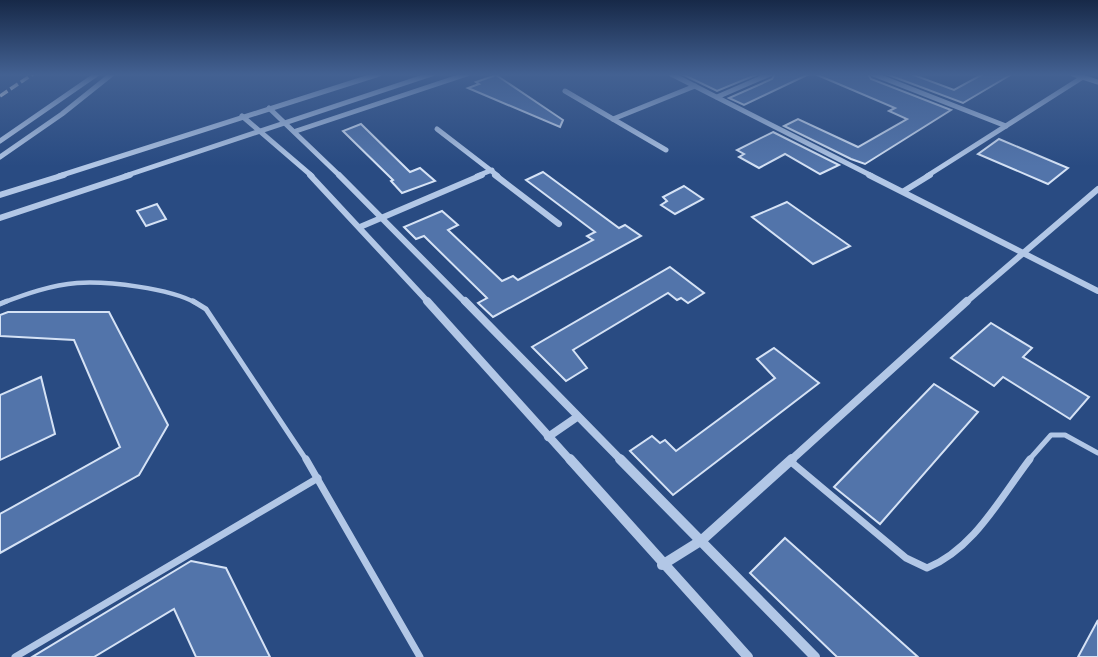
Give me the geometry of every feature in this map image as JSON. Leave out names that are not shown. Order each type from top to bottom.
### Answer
[{"type":"street","points":[[0,141],[53,105]]},
{"type":"street","points":[[0,157],[74,105]]},
{"type":"street","points":[[0,195],[280,105]]},
{"type":"street","points":[[0,218],[339,105]]},
{"type":"street","points":[[296,131],[375,105]]},
{"type":"street","points":[[588,105],[666,150]]},
{"type":"street","points":[[613,119],[649,105]]},
{"type":"street","points":[[732,105],[1098,291]]},
{"type":"street","points":[[951,105],[1006,126]]},
{"type":"street","points":[[904,191],[1040,105]]},
{"type":"street","points":[[269,108],[296,131],[815,657]]},
{"type":"street","points":[[242,116],[308,172],[360,227],[662,565],[748,657]]},
{"type":"street","points":[[438,129],[559,224]]},
{"type":"street","points":[[360,227],[492,170]]},
{"type":"street","points":[[662,565],[702,540],[1021,252],[1098,189]]},
{"type":"street","points":[[548,438],[578,417]]},
{"type":"lane","points":[[0,304],[30,292],[77,283],[155,289],[185,297],[206,309],[318,478],[420,657]]},
{"type":"lane","points":[[790,461],[906,558],[927,568],[946,561],[986,518],[1051,435],[1065,435],[1098,453]]},
{"type":"lane","points":[[15,657],[318,478]]},
{"type":"building","points":[[507,105],[540,105],[563,120],[560,127]]},
{"type":"building","points":[[887,105],[937,105],[951,110],[865,164],[784,126],[798,119],[858,147],[907,119],[889,111],[895,108]]},
{"type":"building","points":[[361,124],[410,172],[420,168],[435,181],[402,193],[391,181],[393,180],[343,131]]},
{"type":"building","points":[[773,132],[839,165],[820,174],[785,154],[759,168],[739,157],[744,154],[737,150]]},
{"type":"building","points":[[999,139],[1068,168],[1048,184],[978,154]]},
{"type":"building","points":[[543,172],[619,228],[625,225],[641,236],[493,317],[478,303],[487,298],[424,236],[416,239],[404,227],[442,211],[458,225],[448,230],[502,281],[513,276],[518,280],[593,240],[587,236],[595,232],[526,180]]},
{"type":"building","points":[[684,186],[703,199],[675,214],[661,205],[667,201],[663,197]]},
{"type":"building","points":[[787,202],[850,246],[813,264],[752,217]]},
{"type":"building","points":[[157,204],[166,219],[146,226],[137,211]]},
{"type":"building","points":[[670,267],[704,293],[688,303],[681,298],[677,300],[668,293],[573,350],[587,368],[566,381],[532,347]]},
{"type":"building","points":[[8,312],[109,312],[168,425],[139,475],[0,553],[0,514],[120,447],[74,340],[0,336],[0,315]]},
{"type":"building","points":[[991,323],[1032,348],[1023,357],[1089,397],[1070,419],[1003,377],[994,386],[951,358]]},
{"type":"building","points":[[774,348],[819,383],[673,495],[630,451],[652,436],[660,443],[665,440],[676,451],[775,378],[757,359]]},
{"type":"building","points":[[41,377],[55,434],[0,460],[0,395]]},
{"type":"building","points":[[934,384],[978,412],[880,524],[834,487]]},
{"type":"building","points":[[785,538],[918,657],[837,657],[750,573]]},
{"type":"building","points":[[191,561],[226,568],[270,657],[196,657],[174,609],[94,657],[32,657]]},
{"type":"building","points":[[1098,620],[1098,657],[1078,657]]}]
